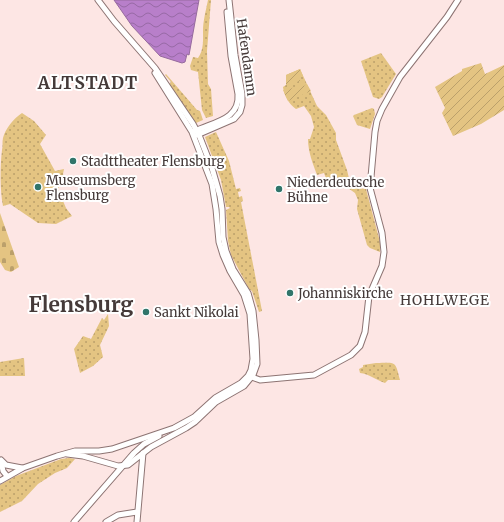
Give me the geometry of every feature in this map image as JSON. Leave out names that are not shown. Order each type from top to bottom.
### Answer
[{"type":"main road","points":[[99,0],[106,12],[155,68],[191,120],[195,133]]},
{"type":"main road","name":"Hafendamm","points":[[195,133],[231,115],[236,110],[238,104],[226,0]]},
{"type":"main road","name":"Hafendamm","points":[[195,133],[234,119],[240,112],[242,105],[242,94],[235,55],[229,0]]},
{"type":"main road","points":[[251,375],[260,380],[308,376],[320,373],[356,351],[363,339],[369,296],[382,266],[384,252],[382,233],[370,188],[374,132],[377,121],[400,77],[447,17],[458,0]]},
{"type":"main road","points":[[67,454],[83,456],[122,466],[128,465],[153,446],[195,422],[216,402],[238,390],[247,383],[257,364],[253,312],[248,293],[233,269],[226,251],[223,237],[220,196],[212,168],[195,133],[146,59]]},
{"type":"main road","points":[[74,522],[122,466],[144,444],[194,417],[213,399],[237,386],[251,375]]},
{"type":"main road","points":[[0,481],[23,468],[56,456],[77,451],[102,451],[118,448],[174,428]]},
{"type":"main road","points":[[118,448],[129,449],[134,453],[142,476]]},
{"type":"main road","points":[[137,522],[143,453]]},
{"type":"main road","points":[[0,460],[6,465],[23,468]]},
{"type":"main road","points":[[0,460],[3,471],[8,476]]},
{"type":"main road","points":[[6,465],[8,476]]},
{"type":"main road","points":[[106,522],[118,515],[137,510]]},
{"type":"green space","points":[[208,0],[211,0],[207,51],[208,84],[211,89],[213,116],[206,118],[202,110],[198,72],[191,70],[190,66],[193,57],[198,58],[201,52]]},
{"type":"green space","points":[[381,53],[396,74],[382,97],[379,99],[373,97],[361,61]]},
{"type":"green space","points":[[481,63],[485,74],[504,65],[504,110],[481,124],[453,136],[442,113],[445,108],[435,87],[462,71],[462,69]]},
{"type":"green space","points":[[300,69],[317,106],[326,115],[336,133],[336,140],[347,170],[351,187],[366,189],[380,242],[380,252],[370,248],[367,245],[357,209],[358,200],[355,193],[335,179],[327,181],[324,173],[317,175],[308,144],[308,139],[310,139],[314,127],[311,116],[304,106],[296,109],[291,105],[287,100],[283,87],[286,85],[286,75]]},
{"type":"green space","points":[[300,69],[303,76],[299,78],[300,81],[286,85],[286,75]]},
{"type":"green space","points":[[166,74],[197,110],[200,111],[203,120],[196,123],[193,120],[169,84],[171,82],[165,75]]},
{"type":"green space","points":[[303,83],[304,86],[307,84],[311,91],[288,101],[283,90],[290,89]]},
{"type":"green space","points":[[372,108],[374,109],[375,114],[370,129],[357,125],[353,116]]},
{"type":"green space","points":[[22,113],[34,121],[46,135],[40,144],[55,171],[64,169],[63,174],[66,182],[58,184],[58,189],[66,208],[72,216],[56,224],[38,223],[10,204],[3,206],[1,193],[1,163],[3,138],[10,124]]},
{"type":"green space","points":[[216,132],[229,161],[236,189],[240,188],[241,191],[238,192],[239,197],[242,196],[243,201],[241,202],[262,311],[259,312],[252,291],[249,289],[231,255],[228,241],[226,210],[230,208],[226,207],[221,180],[205,137]]},
{"type":"green space","points":[[0,213],[19,267],[11,272],[5,270],[0,262]]},
{"type":"green space","points":[[108,314],[109,326],[100,345],[103,357],[93,366],[80,373],[74,349],[83,336],[91,339],[102,318],[104,320]]},
{"type":"green space","points":[[24,358],[25,376],[0,376],[0,362]]},
{"type":"green space","points":[[376,363],[394,364],[400,380],[388,380],[385,383],[360,373],[359,369],[363,367],[363,365]]},
{"type":"green space","points":[[61,459],[75,459],[67,468],[55,473],[38,484],[22,501],[0,512],[0,485],[16,476]]},
{"type":"water","points":[[114,0],[199,0],[189,55],[187,54],[185,62],[182,63],[160,56],[132,26]]},
{"type":"place","name":"Stadttheater Flensburg","points":[[73,161]]},
{"type":"place","name":"Museumsberg Flensburg","points":[[38,187]]},
{"type":"place","name":"Niederdeutsche Bühne","points":[[279,189]]},
{"type":"place","name":"Johanniskirche","points":[[290,293]]},
{"type":"place","name":"Sankt Nikolai","points":[[146,312]]},
{"type":"district","name":"ALTSTADT","points":[[88,83]]},
{"type":"district","name":"HOHLWEGE","points":[[445,300]]},
{"type":"district","name":"Flensburg","points":[[81,305]]}]
